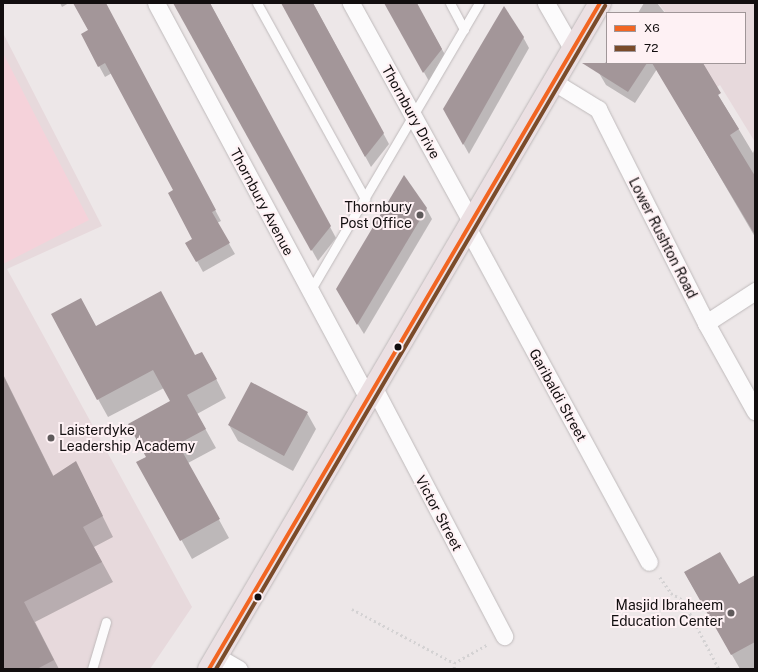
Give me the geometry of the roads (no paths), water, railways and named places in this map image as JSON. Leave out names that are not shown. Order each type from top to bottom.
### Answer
[{"type":"highway","points":[[214,663],[372,396],[469,224],[600,3]]},
{"type":"street","name":"Thornbury Avenue","points":[[156,3],[310,292],[372,396]]},
{"type":"street","name":"Thornbury Drive","points":[[351,3],[414,117],[469,224]]},
{"type":"street","points":[[546,3],[572,50]]},
{"type":"street","name":"Lower Rushton Road","points":[[554,82],[598,110],[706,323],[755,411]]},
{"type":"street","name":"Garibaldi Street","points":[[469,224],[649,562]]},
{"type":"street","points":[[706,323],[755,291]]},
{"type":"street","name":"Victor Street","points":[[372,396],[504,636]]},
{"type":"street","points":[[214,663],[239,669]]},
{"type":"lane","points":[[257,3],[365,199]]},
{"type":"lane","points":[[450,3],[464,29]]},
{"type":"lane","points":[[310,292],[414,117],[479,3]]},
{"type":"lane","points":[[92,669],[106,622]]},
{"type":"place","name":"Thornbury Post Office","points":[[420,215]]},
{"type":"place","name":"Laisterdyke Leadership Academy","points":[[51,438]]},
{"type":"place","name":"Masjid Ibraheem Education Center","points":[[731,613]]}]
